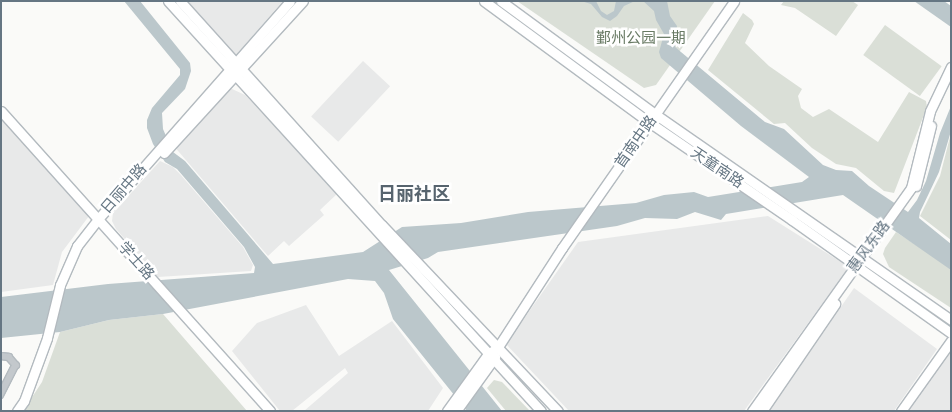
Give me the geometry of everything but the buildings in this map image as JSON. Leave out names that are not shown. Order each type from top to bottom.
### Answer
[{"type":"main road","points":[[168,1],[236,69],[558,411]]},
{"type":"main road","points":[[180,1],[236,69],[488,359],[541,411]]},
{"type":"main road","name":"日丽中路","points":[[236,69],[290,1]]},
{"type":"main road","name":"日丽中路","points":[[17,411],[24,401],[47,338],[60,285],[77,246],[236,69],[303,1]]},
{"type":"main road","name":"天童南路","points":[[484,1],[649,122],[792,220],[860,263]]},
{"type":"main road","name":"天童南路","points":[[501,1],[655,114],[781,202],[951,333]]},
{"type":"main road","name":"首南中路","points":[[498,346],[562,248],[734,1]]},
{"type":"main road","name":"惠风东路","points":[[903,205],[911,188],[930,111],[951,68]]},
{"type":"main road","name":"惠风东路","points":[[752,411],[886,227],[913,195],[933,118],[951,78]]},
{"type":"main road","name":"学士路","points":[[1,111],[98,222],[150,276],[270,411]]},
{"type":"main road","points":[[860,263],[951,320]]},
{"type":"main road","name":"惠风东路","points":[[762,411],[860,263]]},
{"type":"main road","points":[[901,411],[951,341]]},
{"type":"main road","points":[[454,408],[498,346]]},
{"type":"main road","points":[[454,408],[482,375],[488,359]]},
{"type":"street","points":[[1,356],[8,357],[16,365],[1,395]]},
{"type":"shaded area","points":[[124,1],[140,1],[190,63],[191,71],[185,89],[162,113],[163,129],[173,152],[185,161],[273,264],[363,252],[402,227],[461,223],[528,212],[636,203],[664,195],[694,192],[708,197],[802,182],[809,177],[741,126],[661,58],[659,52],[664,34],[656,20],[654,11],[643,1],[667,1],[670,16],[677,26],[675,47],[765,122],[784,129],[823,165],[836,170],[852,171],[869,186],[908,212],[917,200],[926,181],[940,133],[951,106],[951,131],[939,172],[919,218],[951,244],[951,270],[843,195],[726,214],[721,220],[695,212],[677,219],[645,218],[617,226],[438,252],[428,258],[389,270],[502,411],[467,411],[393,319],[384,293],[375,281],[348,279],[163,314],[109,320],[60,332],[1,338],[1,297],[108,284],[254,273],[255,267],[244,247],[177,169],[165,162],[153,144],[147,128],[147,120],[152,108],[180,75],[180,69]]},
{"type":"shaded area","points":[[185,1],[283,1],[235,56]]},
{"type":"shaded area","points":[[581,1],[596,1],[601,11],[607,15],[614,11],[616,1],[635,1],[624,6],[617,16],[610,21],[602,17],[591,4]]},
{"type":"shaded area","points":[[914,1],[944,1],[951,6],[951,27]]},
{"type":"shaded area","points":[[363,61],[390,86],[338,142],[311,117]]},
{"type":"shaded area","points":[[230,88],[245,95],[338,193],[320,210],[324,215],[289,246],[284,241],[268,256],[173,145]]},
{"type":"shaded area","points":[[1,117],[89,216],[62,252],[53,285],[1,292]]},
{"type":"shaded area","points":[[160,161],[173,167],[180,174],[243,247],[253,265],[251,271],[158,277],[116,229],[112,221],[113,213]]},
{"type":"shaded area","points":[[768,216],[849,267],[744,411],[569,411],[506,344],[578,242]]},
{"type":"shaded area","points":[[854,288],[937,349],[894,411],[769,411]]},
{"type":"shaded area","points":[[306,305],[339,356],[392,321],[443,388],[428,411],[304,411],[348,373],[345,368],[292,411],[280,411],[232,351],[257,323]]},
{"type":"shaded area","points":[[950,352],[951,411],[908,411]]},
{"type":"green space","name":"鄞州公园一期","points":[[517,1],[715,1],[656,85],[644,88]]},
{"type":"green space","points":[[784,1],[852,1],[858,5],[836,36],[795,8],[781,5]]},
{"type":"green space","points":[[743,13],[754,24],[745,43],[769,66],[802,89],[798,96],[801,108],[813,117],[829,109],[878,142],[909,92],[926,101],[927,107],[894,193],[884,191],[856,168],[836,164],[812,148],[785,123],[774,124],[708,70]]},
{"type":"green space","points":[[885,25],[942,66],[920,96],[863,55]]},
{"type":"green space","points":[[951,133],[951,240],[920,216],[940,176]]},
{"type":"green space","points":[[896,232],[951,268],[951,308],[889,267],[883,254]]},
{"type":"green space","points":[[163,314],[247,411],[23,411],[42,382],[60,332],[109,320]]},
{"type":"green space","points":[[494,380],[502,382],[530,411],[506,411],[487,388]]},
{"type":"district","name":"日丽社区","points":[[414,194]]}]
